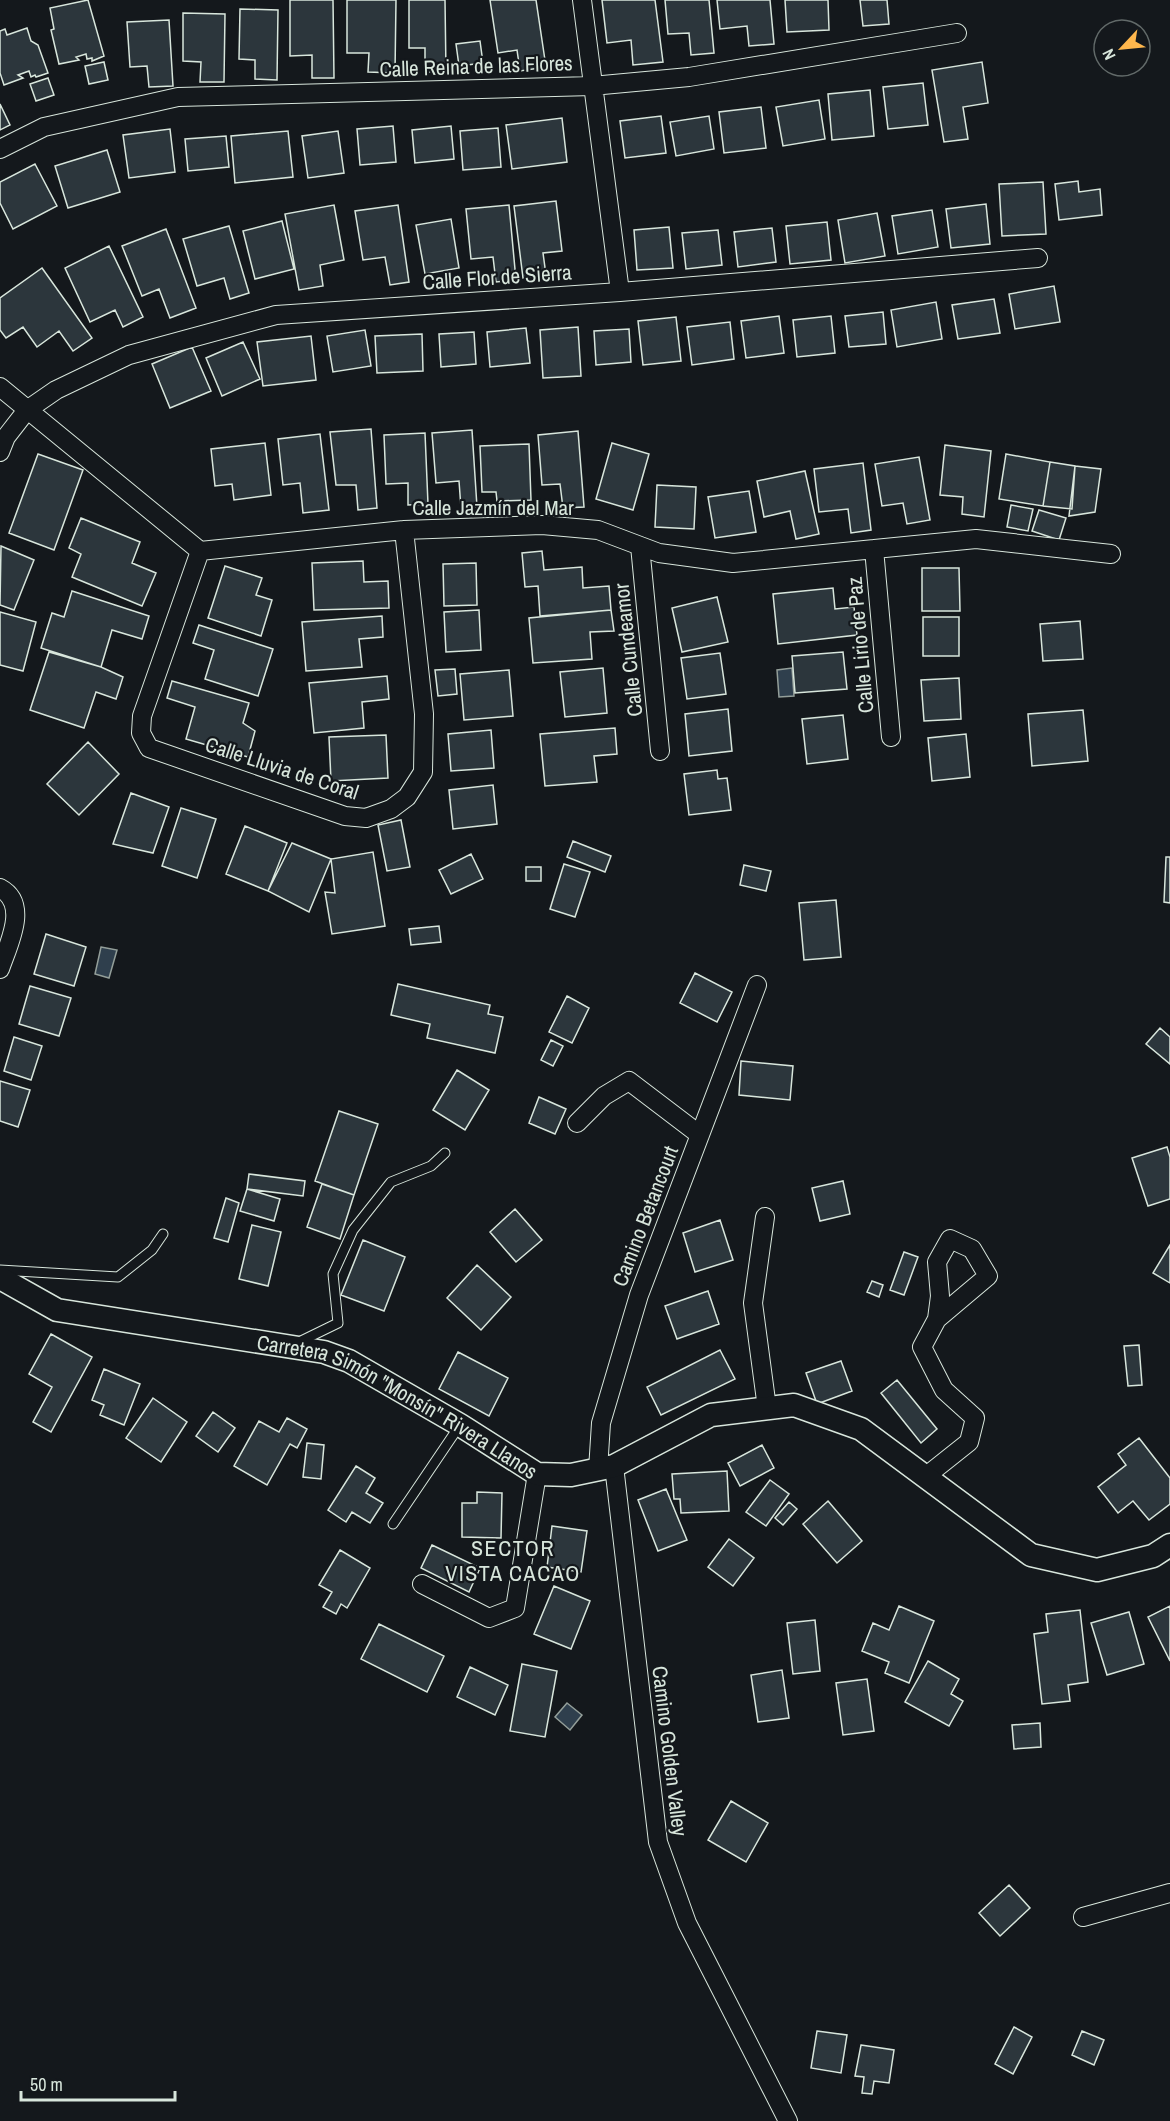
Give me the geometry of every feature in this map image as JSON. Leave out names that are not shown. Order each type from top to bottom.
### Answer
[{"type":"street","points":[[582,0],[620,292]]},
{"type":"street","name":"Calle Reina de las Flores","points":[[0,149],[44,127],[178,97],[592,86],[689,77],[957,33]]},
{"type":"street","name":"Calle Flor de Sierra","points":[[0,452],[6,437],[27,411],[56,390],[129,355],[276,315],[620,292],[1038,258]]},
{"type":"street","points":[[0,387],[200,551]]},
{"type":"street","name":"Calle Jazmín del Mar","points":[[200,551],[404,530],[542,525],[598,530],[659,553],[733,563],[976,539],[1111,554]]},
{"type":"street","name":"Calle Lluvia de Coral","points":[[200,551],[142,716],[141,733],[149,748],[345,816],[366,818],[391,809],[399,803],[423,772],[424,714],[404,530]]},
{"type":"street","name":"Calle Cundeamor","points":[[640,546],[660,751]]},
{"type":"street","name":"Calle Lirio de Paz","points":[[874,549],[891,737]]},
{"type":"street","points":[[0,888],[9,892],[15,905],[15,924],[0,969]]},
{"type":"street","name":"Camino Betancourt","points":[[606,1468],[601,1423],[636,1306],[757,984]]},
{"type":"street","points":[[577,1123],[604,1096],[629,1081],[700,1135]]},
{"type":"street","points":[[765,1217],[753,1303],[767,1408]]},
{"type":"street","name":"Carretera Simón \"Monsín\" Rivera Llanos","points":[[0,1278],[57,1310],[324,1352],[349,1361],[460,1425],[537,1474],[571,1475],[606,1468],[711,1415],[794,1405],[861,1429],[1031,1556],[1097,1570],[1153,1556],[1170,1545]]},
{"type":"street","points":[[925,1477],[969,1442],[975,1418],[944,1390],[922,1347],[938,1319]]},
{"type":"street","name":"Camino Golden Valley","points":[[606,1468],[658,1842],[687,1923],[788,2121]]},
{"type":"street","points":[[422,1584],[489,1618],[515,1608],[537,1474]]},
{"type":"street","points":[[1083,1917],[1170,1893]]},
{"type":"lane","points":[[289,1346],[338,1323],[333,1274],[353,1230],[391,1182],[431,1166],[446,1153]]},
{"type":"lane","points":[[0,1270],[118,1277],[152,1250],[163,1234]]},
{"type":"lane","points":[[393,1524],[460,1425]]},
{"type":"water","points":[[792,668],[794,696],[779,697],[777,670]]},
{"type":"water","points":[[101,947],[117,950],[109,978],[95,974]]},
{"type":"water","points":[[567,1703],[582,1715],[570,1730],[555,1717]]},
{"type":"building","points":[[88,0],[104,56],[92,61],[92,58],[87,59],[86,54],[76,57],[79,60],[59,64],[51,30],[54,29],[50,8]]},
{"type":"building","points":[[290,0],[333,0],[334,78],[312,78],[312,55],[290,56]]},
{"type":"building","points":[[347,0],[396,0],[395,73],[368,72],[369,53],[347,53]]},
{"type":"building","points":[[409,0],[445,0],[446,72],[425,72],[425,48],[409,48]]},
{"type":"building","points":[[490,0],[536,0],[546,67],[520,71],[517,50],[498,53]]},
{"type":"building","points":[[602,0],[655,0],[663,62],[633,65],[631,40],[607,43]]},
{"type":"building","points":[[665,0],[709,0],[714,53],[691,55],[689,33],[668,34]]},
{"type":"building","points":[[717,0],[770,0],[774,44],[749,46],[747,26],[720,29]]},
{"type":"building","points":[[785,0],[828,0],[829,30],[787,32]]},
{"type":"building","points":[[860,0],[887,0],[889,24],[863,26]]},
{"type":"building","points":[[240,9],[278,10],[277,80],[255,79],[255,60],[239,59]]},
{"type":"building","points":[[183,13],[225,14],[224,82],[200,82],[201,62],[183,61]]},
{"type":"building","points":[[169,20],[173,86],[149,87],[147,66],[130,67],[127,22]]},
{"type":"building","points":[[27,28],[31,41],[38,45],[48,73],[31,77],[29,71],[18,75],[23,78],[4,85],[0,73],[0,31],[5,29],[7,35]]},
{"type":"building","points":[[480,41],[483,63],[459,66],[456,44]]},
{"type":"building","points":[[104,62],[108,80],[89,84],[85,66]]},
{"type":"building","points":[[982,62],[988,103],[963,107],[968,139],[944,142],[932,70]]},
{"type":"building","points":[[48,78],[54,95],[36,101],[30,84]]},
{"type":"building","points":[[923,83],[928,125],[888,129],[883,87]]},
{"type":"building","points":[[870,90],[874,136],[832,140],[828,94]]},
{"type":"building","points":[[819,100],[825,139],[783,146],[776,107]]},
{"type":"building","points":[[0,104],[10,125],[0,130]]},
{"type":"building","points":[[761,107],[766,148],[724,153],[719,112]]},
{"type":"building","points":[[661,116],[666,153],[625,158],[620,121]]},
{"type":"building","points":[[709,116],[714,149],[676,156],[670,122]]},
{"type":"building","points":[[562,118],[567,162],[512,169],[506,125]]},
{"type":"building","points":[[393,126],[396,162],[360,165],[357,129]]},
{"type":"building","points":[[451,126],[454,159],[415,163],[412,130]]},
{"type":"building","points":[[498,128],[501,167],[463,170],[460,131]]},
{"type":"building","points":[[170,129],[175,172],[129,178],[123,135]]},
{"type":"building","points":[[288,131],[293,177],[235,183],[231,136]]},
{"type":"building","points":[[338,131],[344,173],[308,178],[302,136]]},
{"type":"building","points":[[226,136],[229,167],[188,171],[185,139]]},
{"type":"building","points":[[107,150],[120,192],[68,208],[55,166]]},
{"type":"building","points":[[35,164],[57,206],[13,229],[0,203],[0,182]]},
{"type":"building","points":[[1078,181],[1079,192],[1100,189],[1102,215],[1059,220],[1055,184]]},
{"type":"building","points":[[1043,182],[1046,234],[1002,236],[999,184]]},
{"type":"building","points":[[556,201],[562,251],[543,253],[546,275],[523,278],[514,206]]},
{"type":"building","points":[[986,204],[990,244],[951,248],[946,209]]},
{"type":"building","points":[[334,205],[344,260],[320,265],[323,286],[299,290],[285,214]]},
{"type":"building","points":[[398,205],[409,282],[390,285],[385,257],[363,260],[355,211]]},
{"type":"building","points":[[509,205],[516,280],[496,282],[493,257],[471,259],[466,209]]},
{"type":"building","points":[[932,210],[938,247],[898,254],[892,216]]},
{"type":"building","points":[[877,213],[885,256],[845,263],[838,220]]},
{"type":"building","points":[[451,219],[459,268],[425,274],[416,225]]},
{"type":"building","points":[[282,221],[294,269],[255,279],[243,231]]},
{"type":"building","points":[[827,222],[831,260],[790,264],[786,226]]},
{"type":"building","points":[[229,226],[249,293],[230,299],[224,278],[197,286],[183,239]]},
{"type":"building","points":[[669,227],[673,268],[637,270],[634,230]]},
{"type":"building","points":[[772,228],[776,262],[738,267],[734,232]]},
{"type":"building","points":[[166,229],[196,308],[170,318],[159,289],[142,296],[122,246]]},
{"type":"building","points":[[718,230],[722,265],[686,269],[682,233]]},
{"type":"building","points":[[109,246],[143,317],[123,327],[115,310],[90,322],[65,268]]},
{"type":"building","points":[[42,268],[92,338],[73,351],[59,331],[37,347],[23,327],[6,338],[0,330],[0,298]]},
{"type":"building","points":[[1054,286],[1060,322],[1015,329],[1009,294]]},
{"type":"building","points":[[994,299],[1000,333],[958,339],[952,305]]},
{"type":"building","points":[[936,302],[942,339],[897,347],[891,310]]},
{"type":"building","points":[[883,312],[886,344],[849,347],[845,316]]},
{"type":"building","points":[[779,316],[784,353],[746,358],[741,321]]},
{"type":"building","points":[[831,316],[835,353],[797,357],[793,320]]},
{"type":"building","points":[[676,317],[681,361],[643,365],[638,321]]},
{"type":"building","points":[[730,322],[734,359],[692,365],[687,327]]},
{"type":"building","points":[[578,327],[581,376],[543,378],[540,330]]},
{"type":"building","points":[[526,328],[530,363],[490,367],[487,332]]},
{"type":"building","points":[[629,329],[631,362],[596,365],[594,331]]},
{"type":"building","points":[[365,330],[371,366],[333,372],[327,336]]},
{"type":"building","points":[[474,332],[476,364],[441,367],[439,334]]},
{"type":"building","points":[[422,334],[423,371],[377,373],[375,336]]},
{"type":"building","points":[[311,336],[316,380],[263,386],[257,342]]},
{"type":"building","points":[[243,342],[260,379],[222,396],[206,358]]},
{"type":"building","points":[[192,347],[211,391],[170,408],[152,364]]},
{"type":"building","points":[[371,429],[377,508],[358,510],[356,485],[336,485],[330,432]]},
{"type":"building","points":[[472,430],[477,507],[461,508],[459,481],[436,483],[432,433]]},
{"type":"building","points":[[578,431],[584,507],[563,508],[560,484],[542,485],[538,435]]},
{"type":"building","points":[[425,433],[428,504],[408,505],[408,483],[386,484],[384,435]]},
{"type":"building","points":[[320,434],[329,510],[303,513],[300,483],[283,485],[278,439]]},
{"type":"building","points":[[265,443],[271,495],[234,500],[232,484],[215,486],[211,449]]},
{"type":"building","points":[[612,443],[649,454],[633,510],[596,499]]},
{"type":"building","points":[[529,444],[531,500],[497,501],[496,492],[482,492],[480,446]]},
{"type":"building","points":[[945,445],[991,451],[984,517],[962,514],[963,497],[940,495]]},
{"type":"building","points":[[38,454],[83,470],[54,550],[9,533]]},
{"type":"building","points":[[1006,454],[1050,462],[1043,506],[999,499]]},
{"type":"building","points":[[919,457],[930,520],[907,524],[903,503],[882,506],[875,464]]},
{"type":"building","points":[[1050,462],[1075,466],[1072,509],[1043,506]]},
{"type":"building","points":[[863,463],[871,530],[851,533],[848,509],[819,512],[814,469]]},
{"type":"building","points":[[1075,466],[1101,469],[1095,512],[1069,516]]},
{"type":"building","points":[[805,471],[819,534],[796,539],[790,511],[764,517],[757,481]]},
{"type":"building","points":[[657,485],[696,487],[694,529],[655,527]]},
{"type":"building","points":[[749,491],[756,532],[715,538],[708,497]]},
{"type":"building","points":[[1011,505],[1033,509],[1028,531],[1007,527]]},
{"type":"building","points":[[1039,510],[1066,518],[1059,540],[1032,531]]},
{"type":"building","points":[[81,518],[140,542],[132,563],[156,573],[142,606],[72,577],[81,554],[69,548]]},
{"type":"building","points":[[1,546],[34,560],[14,610],[0,605]]},
{"type":"building","points":[[542,551],[544,570],[582,567],[583,588],[609,586],[611,610],[540,616],[538,586],[525,587],[522,553]]},
{"type":"building","points":[[363,561],[364,582],[388,581],[389,608],[314,610],[312,563]]},
{"type":"building","points":[[476,563],[477,605],[444,606],[443,564]]},
{"type":"building","points":[[225,566],[262,578],[256,595],[272,600],[261,636],[208,618]]},
{"type":"building","points":[[922,568],[959,568],[960,611],[922,611]]},
{"type":"building","points":[[833,588],[835,609],[854,607],[857,635],[778,644],[773,594]]},
{"type":"building","points":[[72,591],[149,616],[142,639],[112,630],[101,667],[41,648],[52,613],[64,617]]},
{"type":"building","points":[[717,597],[728,642],[682,652],[672,608]]},
{"type":"building","points":[[479,610],[481,650],[446,652],[444,612]]},
{"type":"building","points":[[611,610],[614,631],[590,632],[592,659],[533,663],[529,618]]},
{"type":"building","points":[[0,612],[36,622],[23,671],[0,665]]},
{"type":"building","points":[[382,616],[383,637],[359,639],[362,667],[306,671],[302,622]]},
{"type":"building","points":[[923,617],[959,617],[959,656],[923,656]]},
{"type":"building","points":[[1080,621],[1083,659],[1043,661],[1040,624]]},
{"type":"building","points":[[199,625],[273,649],[258,696],[205,679],[214,650],[193,643]]},
{"type":"building","points":[[49,652],[101,667],[123,677],[116,699],[96,692],[84,728],[30,710]]},
{"type":"building","points":[[843,652],[847,689],[795,693],[792,656]]},
{"type":"building","points":[[720,653],[726,694],[687,699],[681,658]]},
{"type":"building","points":[[603,668],[607,713],[565,717],[560,672]]},
{"type":"building","points":[[455,669],[457,694],[438,696],[435,670]]},
{"type":"building","points":[[509,670],[513,716],[464,720],[460,674]]},
{"type":"building","points":[[387,676],[389,699],[362,702],[364,728],[314,733],[309,683]]},
{"type":"building","points":[[959,678],[961,719],[924,721],[921,680]]},
{"type":"building","points":[[172,681],[249,703],[243,723],[255,731],[248,757],[186,739],[195,707],[167,698]]},
{"type":"building","points":[[728,709],[732,751],[689,756],[685,714]]},
{"type":"building","points":[[1083,710],[1088,761],[1032,766],[1028,714]]},
{"type":"building","points":[[843,715],[848,759],[807,764],[802,719]]},
{"type":"building","points":[[615,728],[617,754],[594,756],[597,782],[545,786],[540,734]]},
{"type":"building","points":[[491,730],[494,768],[451,771],[448,734]]},
{"type":"building","points":[[966,734],[970,777],[932,781],[928,738]]},
{"type":"building","points":[[386,735],[388,778],[331,781],[329,737]]},
{"type":"building","points":[[88,742],[119,774],[79,815],[47,784]]},
{"type":"building","points":[[717,770],[718,779],[727,778],[731,810],[689,815],[684,774]]},
{"type":"building","points":[[493,785],[497,824],[453,829],[449,790]]},
{"type":"building","points":[[131,793],[169,807],[153,853],[113,844]]},
{"type":"building","points":[[181,808],[216,819],[197,878],[162,866]]},
{"type":"building","points":[[401,820],[410,867],[387,871],[378,825]]},
{"type":"building","points":[[245,826],[287,843],[268,891],[226,874]]},
{"type":"building","points":[[573,841],[611,856],[605,872],[567,857]]},
{"type":"building","points":[[292,843],[331,859],[309,912],[268,891]]},
{"type":"building","points":[[373,852],[385,926],[332,934],[325,892],[335,893],[331,859]]},
{"type":"building","points":[[471,854],[483,879],[451,894],[439,870]]},
{"type":"building","points":[[1166,857],[1170,857],[1170,903],[1164,902]]},
{"type":"building","points":[[564,864],[590,872],[575,917],[550,909]]},
{"type":"building","points":[[744,865],[771,871],[766,891],[740,885]]},
{"type":"building","points":[[526,867],[541,867],[541,881],[526,881]]},
{"type":"building","points":[[836,900],[841,957],[804,960],[799,903]]},
{"type":"building","points":[[439,926],[441,942],[411,945],[409,929]]},
{"type":"building","points":[[46,934],[86,947],[74,986],[34,974]]},
{"type":"building","points":[[695,973],[732,992],[717,1022],[680,1003]]},
{"type":"building","points":[[398,984],[490,1005],[488,1014],[503,1017],[495,1053],[427,1038],[430,1024],[391,1015]]},
{"type":"building","points":[[30,986],[71,998],[59,1036],[19,1024]]},
{"type":"building","points":[[567,996],[589,1008],[572,1043],[549,1032]]},
{"type":"building","points":[[1160,1028],[1170,1037],[1170,1064],[1146,1044]]},
{"type":"building","points":[[14,1037],[42,1046],[31,1080],[4,1071]]},
{"type":"building","points":[[551,1040],[563,1046],[553,1066],[541,1060]]},
{"type":"building","points":[[741,1061],[793,1066],[790,1100],[739,1095]]},
{"type":"building","points":[[457,1070],[489,1090],[465,1130],[433,1110]]},
{"type":"building","points":[[0,1081],[30,1090],[18,1127],[0,1121]]},
{"type":"building","points":[[539,1097],[566,1109],[555,1134],[529,1123]]},
{"type":"building","points":[[339,1111],[378,1124],[354,1195],[315,1181]]},
{"type":"building","points":[[1167,1147],[1170,1157],[1170,1199],[1148,1206],[1132,1158]]},
{"type":"building","points":[[249,1174],[305,1181],[303,1196],[247,1189]]},
{"type":"building","points":[[843,1181],[850,1214],[820,1221],[812,1188]]},
{"type":"building","points":[[322,1184],[354,1195],[340,1239],[307,1227]]},
{"type":"building","points":[[247,1189],[280,1199],[274,1221],[240,1211]]},
{"type":"building","points":[[226,1198],[239,1203],[228,1242],[214,1238]]},
{"type":"building","points":[[515,1209],[542,1240],[516,1262],[490,1232]]},
{"type":"building","points":[[720,1220],[733,1260],[695,1272],[683,1233]]},
{"type":"building","points":[[252,1225],[281,1232],[268,1286],[239,1279]]},
{"type":"building","points":[[363,1240],[405,1257],[384,1311],[341,1295]]},
{"type":"building","points":[[1170,1245],[1170,1283],[1153,1273]]},
{"type":"building","points":[[904,1252],[918,1257],[904,1295],[890,1290]]},
{"type":"building","points":[[477,1265],[511,1297],[481,1330],[447,1298]]},
{"type":"building","points":[[872,1281],[883,1285],[879,1297],[867,1292]]},
{"type":"building","points":[[708,1291],[719,1324],[677,1339],[665,1306]]},
{"type":"building","points":[[51,1334],[92,1357],[51,1432],[33,1422],[52,1387],[29,1374]]},
{"type":"building","points":[[1139,1345],[1142,1385],[1128,1386],[1124,1346]]},
{"type":"building","points":[[720,1350],[735,1379],[661,1415],[647,1387]]},
{"type":"building","points":[[458,1352],[508,1378],[489,1416],[439,1389]]},
{"type":"building","points":[[841,1361],[852,1391],[817,1404],[806,1373]]},
{"type":"building","points":[[104,1369],[140,1384],[124,1425],[100,1415],[104,1405],[92,1400]]},
{"type":"building","points":[[897,1380],[937,1429],[921,1443],[881,1393]]},
{"type":"building","points":[[153,1398],[187,1422],[161,1462],[126,1438]]},
{"type":"building","points":[[213,1412],[235,1428],[218,1452],[196,1436]]},
{"type":"building","points":[[287,1418],[307,1429],[297,1448],[290,1444],[267,1485],[234,1466],[259,1421],[279,1432]]},
{"type":"building","points":[[1139,1438],[1170,1478],[1170,1504],[1149,1520],[1133,1501],[1118,1513],[1098,1487],[1126,1465],[1118,1454]]},
{"type":"building","points":[[307,1443],[324,1445],[321,1479],[303,1477]]},
{"type":"building","points":[[762,1445],[774,1468],[740,1486],[728,1463]]},
{"type":"building","points":[[356,1466],[375,1478],[366,1493],[383,1503],[370,1523],[352,1512],[346,1522],[328,1510]]},
{"type":"building","points":[[727,1471],[729,1511],[681,1513],[680,1499],[674,1499],[672,1474]]},
{"type":"building","points":[[770,1480],[789,1494],[766,1526],[746,1512]]},
{"type":"building","points":[[666,1489],[687,1540],[658,1551],[638,1500]]},
{"type":"building","points":[[477,1492],[502,1493],[501,1538],[462,1537],[462,1503],[477,1503]]},
{"type":"building","points":[[828,1501],[862,1541],[837,1563],[803,1524]]},
{"type":"building","points":[[789,1502],[797,1509],[783,1525],[775,1518]]},
{"type":"building","points":[[552,1526],[587,1531],[581,1572],[547,1567]]},
{"type":"building","points":[[729,1539],[754,1558],[733,1586],[708,1567]]},
{"type":"building","points":[[432,1545],[480,1568],[469,1592],[421,1568]]},
{"type":"building","points":[[340,1550],[370,1568],[347,1608],[341,1604],[336,1614],[323,1607],[332,1592],[319,1585]]},
{"type":"building","points":[[554,1586],[590,1601],[571,1649],[534,1634]]},
{"type":"building","points":[[899,1606],[934,1621],[909,1683],[885,1673],[889,1662],[862,1651],[873,1623],[889,1630]]},
{"type":"building","points":[[1170,1606],[1170,1661],[1148,1617]]},
{"type":"building","points":[[1080,1610],[1088,1682],[1068,1685],[1070,1701],[1042,1704],[1034,1634],[1048,1632],[1046,1614]]},
{"type":"building","points":[[1129,1612],[1144,1664],[1107,1675],[1091,1623]]},
{"type":"building","points":[[815,1620],[820,1671],[793,1674],[787,1623]]},
{"type":"building","points":[[379,1624],[444,1656],[427,1692],[361,1659]]},
{"type":"building","points":[[928,1661],[959,1679],[951,1694],[963,1701],[949,1726],[905,1702]]},
{"type":"building","points":[[522,1664],[557,1671],[545,1737],[510,1731]]},
{"type":"building","points":[[470,1667],[508,1685],[495,1715],[457,1697]]},
{"type":"building","points":[[782,1670],[789,1718],[758,1722],[751,1675]]},
{"type":"building","points":[[867,1679],[874,1731],[843,1735],[836,1683]]},
{"type":"building","points":[[1040,1723],[1041,1747],[1014,1749],[1012,1725]]},
{"type":"building","points":[[731,1801],[768,1823],[746,1862],[708,1840]]},
{"type":"building","points":[[1009,1885],[1030,1908],[1000,1936],[979,1913]]},
{"type":"building","points":[[1014,2027],[1032,2037],[1013,2074],[995,2064]]},
{"type":"building","points":[[817,2031],[847,2035],[841,2073],[811,2068]]},
{"type":"building","points":[[1082,2031],[1104,2040],[1094,2065],[1072,2055]]},
{"type":"building","points":[[861,2045],[894,2050],[889,2083],[874,2081],[872,2094],[862,2093],[864,2077],[855,2076]]},
{"type":"district","name":"SECTOR VISTA CACAO","points":[[513,1560]]}]
